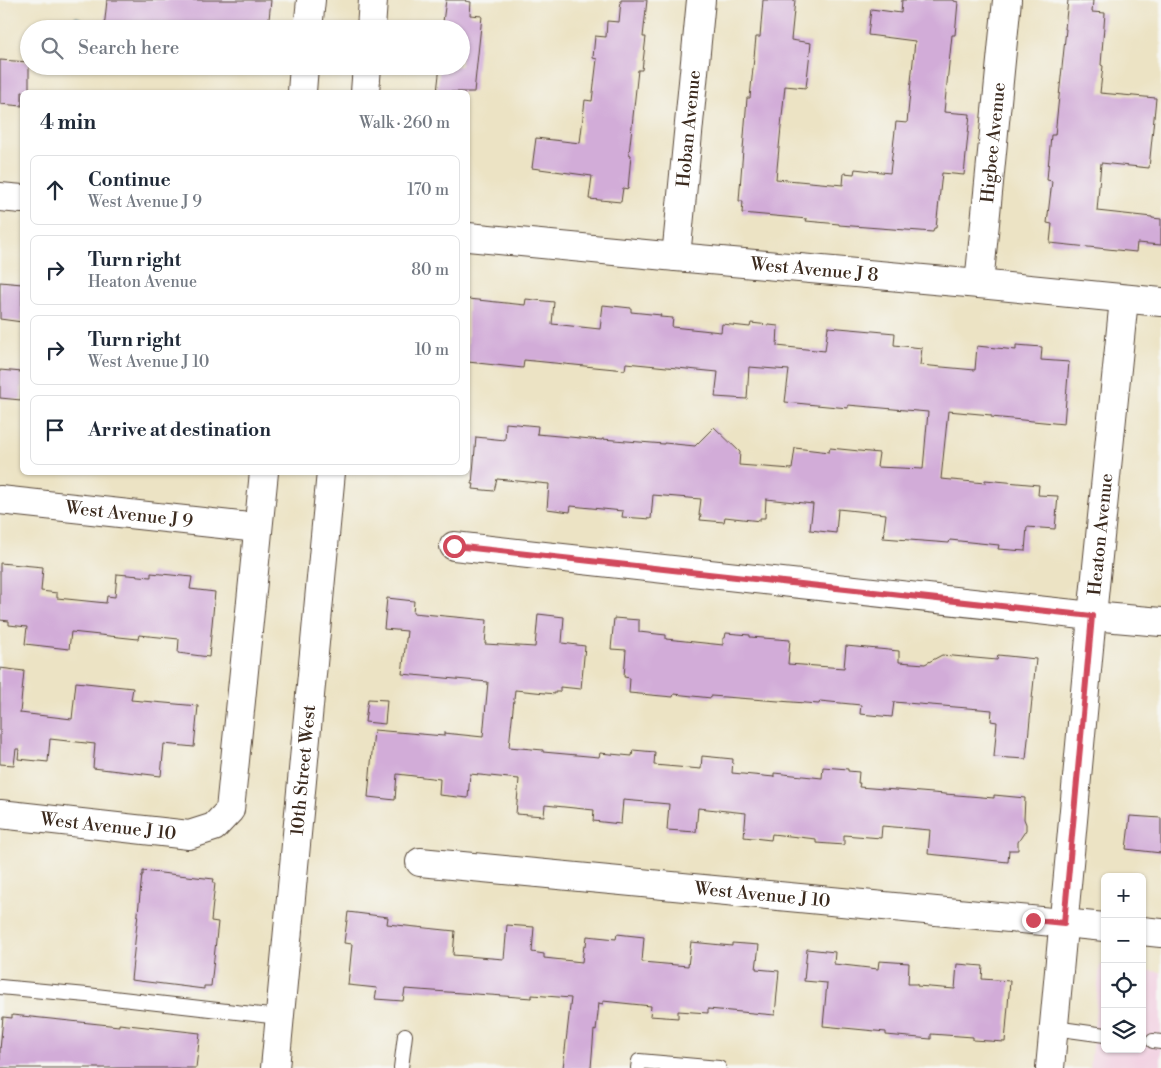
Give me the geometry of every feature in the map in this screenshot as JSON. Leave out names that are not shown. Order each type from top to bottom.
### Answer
[{"type":"street","points":[[309,20],[311,0]]},
{"type":"street","points":[[371,20],[373,0]]},
{"type":"street","name":"Hoban Avenue","points":[[676,257],[701,0]]},
{"type":"street","name":"Higbee Avenue","points":[[979,284],[1007,0]]},
{"type":"street","points":[[302,90],[303,75]]},
{"type":"street","points":[[365,90],[366,75]]},
{"type":"street","points":[[0,197],[20,199]]},
{"type":"street","name":"West Avenue J 8","points":[[470,237],[1161,302]]},
{"type":"street","name":"Heaton Avenue","points":[[1050,1068],[1124,299]]},
{"type":"street","points":[[258,528],[264,475]]},
{"type":"street","name":"10th Street West","points":[[275,1068],[331,475]]},
{"type":"street","name":"West Avenue J 9","points":[[0,500],[258,528]]},
{"type":"street","name":"West Avenue J 10","points":[[0,814],[189,835],[214,827],[230,810],[258,528]]},
{"type":"street","points":[[454,546],[1161,622]]},
{"type":"street","name":"West Avenue J 10","points":[[420,862],[1101,927]]},
{"type":"street","points":[[1146,931],[1161,933]]},
{"type":"lane","points":[[0,986],[280,1017]]},
{"type":"lane","points":[[1054,1028],[1101,1034]]},
{"type":"lane","points":[[402,1068],[405,1035]]},
{"type":"lane","points":[[638,1068],[639,1061],[719,1068]]},
{"type":"shaded area","points":[[1100,965],[1101,1053],[1146,1053],[1146,970],[1161,972],[1161,1068],[1090,1068]]},
{"type":"water","points":[[78,17],[83,20],[72,20]]},
{"type":"building","points":[[107,0],[271,0],[269,20],[105,20]]},
{"type":"building","points":[[446,0],[466,0],[471,2],[470,15],[482,16],[474,92],[470,92],[470,90],[437,90],[439,75],[470,75],[470,20],[443,20]]},
{"type":"building","points":[[621,0],[647,0],[643,37],[646,37],[642,70],[638,70],[629,154],[631,155],[628,189],[623,188],[621,202],[589,199],[592,176],[532,168],[536,138],[580,143],[585,100],[592,101],[597,59],[593,58],[595,36],[606,37],[607,21],[619,22]]},
{"type":"building","points":[[763,0],[795,0],[791,40],[811,43],[806,88],[785,86],[776,179],[843,185],[844,173],[854,174],[855,169],[890,173],[896,122],[907,123],[915,41],[868,35],[871,9],[901,13],[902,0],[954,0],[958,2],[955,35],[952,35],[944,112],[970,114],[964,175],[942,173],[936,228],[934,228],[933,232],[839,225],[806,221],[807,219],[742,213],[743,201],[739,201],[747,98],[750,98],[756,37],[760,37]]},
{"type":"building","points":[[1068,0],[1093,0],[1092,12],[1105,13],[1100,93],[1156,98],[1149,168],[1101,163],[1097,211],[1161,219],[1161,245],[1137,243],[1136,252],[1050,243],[1052,224],[1047,223],[1052,181],[1047,180],[1051,135],[1055,135]]},
{"type":"building","points":[[0,60],[20,61],[20,75],[29,75],[29,90],[20,90],[20,106],[0,104]]},
{"type":"building","points":[[0,282],[20,284],[20,322],[0,319]]},
{"type":"building","points":[[470,299],[525,305],[526,299],[554,302],[552,324],[600,329],[603,305],[631,308],[631,312],[673,318],[672,327],[721,332],[722,324],[750,327],[751,323],[778,326],[777,346],[825,351],[828,327],[895,333],[894,345],[922,348],[920,365],[975,370],[977,346],[1016,350],[1016,345],[1042,347],[1041,360],[1069,362],[1064,424],[948,411],[941,479],[985,483],[985,480],[1039,485],[1038,495],[1058,496],[1055,529],[1027,527],[1025,551],[998,549],[999,545],[950,540],[949,543],[883,538],[886,514],[838,509],[836,533],[810,530],[813,504],[766,499],[765,518],[760,518],[760,521],[725,517],[724,522],[700,520],[701,499],[653,495],[651,519],[622,517],[623,511],[571,506],[570,512],[547,509],[549,484],[497,479],[494,491],[473,489],[476,437],[505,440],[506,423],[538,426],[537,434],[695,446],[714,427],[740,452],[739,465],[792,469],[795,448],[829,452],[830,448],[879,453],[877,467],[923,469],[928,412],[848,405],[848,408],[785,402],[789,370],[749,367],[747,399],[715,397],[718,372],[626,363],[625,370],[524,360],[523,368],[470,362]]},
{"type":"building","points":[[0,370],[20,372],[20,400],[0,398]]},
{"type":"building","points":[[0,563],[43,567],[41,591],[57,593],[57,598],[106,603],[107,596],[115,597],[117,574],[151,577],[151,573],[192,577],[190,589],[215,592],[209,657],[178,653],[179,639],[139,635],[138,639],[71,632],[69,649],[25,644],[27,627],[9,625],[9,621],[0,620]]},
{"type":"building","points":[[387,598],[414,601],[413,613],[487,620],[485,644],[535,647],[538,614],[564,617],[562,643],[585,646],[581,689],[560,687],[560,692],[555,692],[555,694],[515,690],[509,747],[599,757],[600,753],[632,756],[633,750],[655,752],[654,765],[701,769],[702,756],[733,759],[732,773],[774,777],[774,773],[822,778],[823,767],[848,769],[848,771],[859,772],[859,787],[994,798],[994,795],[1025,798],[1024,819],[1026,830],[1018,842],[1018,850],[1009,850],[1008,862],[928,854],[930,830],[882,826],[881,838],[844,835],[844,845],[816,843],[816,839],[772,834],[771,840],[744,837],[746,813],[698,808],[696,832],[667,830],[669,804],[623,800],[621,824],[593,821],[594,810],[545,805],[544,816],[516,814],[519,779],[470,774],[468,798],[439,795],[440,779],[397,774],[395,800],[368,797],[374,730],[444,736],[444,733],[483,737],[488,682],[402,674],[407,631],[384,629]]},
{"type":"building","points":[[614,618],[639,620],[639,632],[666,635],[666,639],[723,645],[723,638],[725,638],[726,633],[790,640],[788,664],[844,668],[846,646],[899,651],[899,662],[925,664],[942,655],[997,660],[998,655],[1036,659],[1026,759],[994,757],[997,722],[991,721],[992,710],[894,702],[892,717],[860,714],[861,705],[820,701],[819,704],[711,696],[711,698],[674,694],[673,697],[629,693],[630,678],[624,677],[626,650],[611,649]]},
{"type":"building","points":[[0,668],[24,671],[20,713],[72,719],[76,682],[133,688],[131,700],[198,706],[194,747],[164,744],[161,776],[93,768],[95,744],[50,739],[48,762],[18,759],[19,749],[16,749],[14,765],[0,764]]},
{"type":"building","points":[[368,699],[387,700],[385,724],[365,722]]},
{"type":"building","points":[[1130,816],[1161,818],[1161,853],[1126,849]]},
{"type":"building","points":[[143,871],[214,879],[211,921],[218,922],[211,986],[204,986],[204,989],[131,980]]},
{"type":"building","points":[[348,912],[388,917],[387,924],[455,931],[453,955],[504,959],[507,925],[534,927],[532,952],[544,954],[544,958],[582,962],[587,936],[616,939],[617,934],[644,937],[642,962],[688,966],[691,942],[732,946],[732,943],[759,945],[756,969],[779,971],[775,1015],[708,1009],[708,1013],[678,1011],[678,1018],[650,1016],[651,1006],[603,1001],[603,1004],[599,1003],[596,1031],[594,1030],[591,1068],[563,1068],[571,998],[532,995],[532,998],[405,989],[403,1001],[375,999],[377,988],[348,985],[352,944],[344,943]]},
{"type":"building","points":[[807,949],[835,952],[834,964],[878,969],[879,961],[909,963],[908,984],[917,984],[917,986],[955,989],[957,964],[983,966],[982,979],[1010,981],[1005,1042],[973,1040],[973,1037],[931,1034],[931,1039],[886,1035],[886,1032],[823,1026],[827,983],[804,981]]},
{"type":"building","points":[[12,1015],[200,1033],[196,1068],[0,1068],[3,1017],[12,1018]]},
{"type":"route","points":[[454,546],[1092,616],[1064,923],[1033,920]]}]
